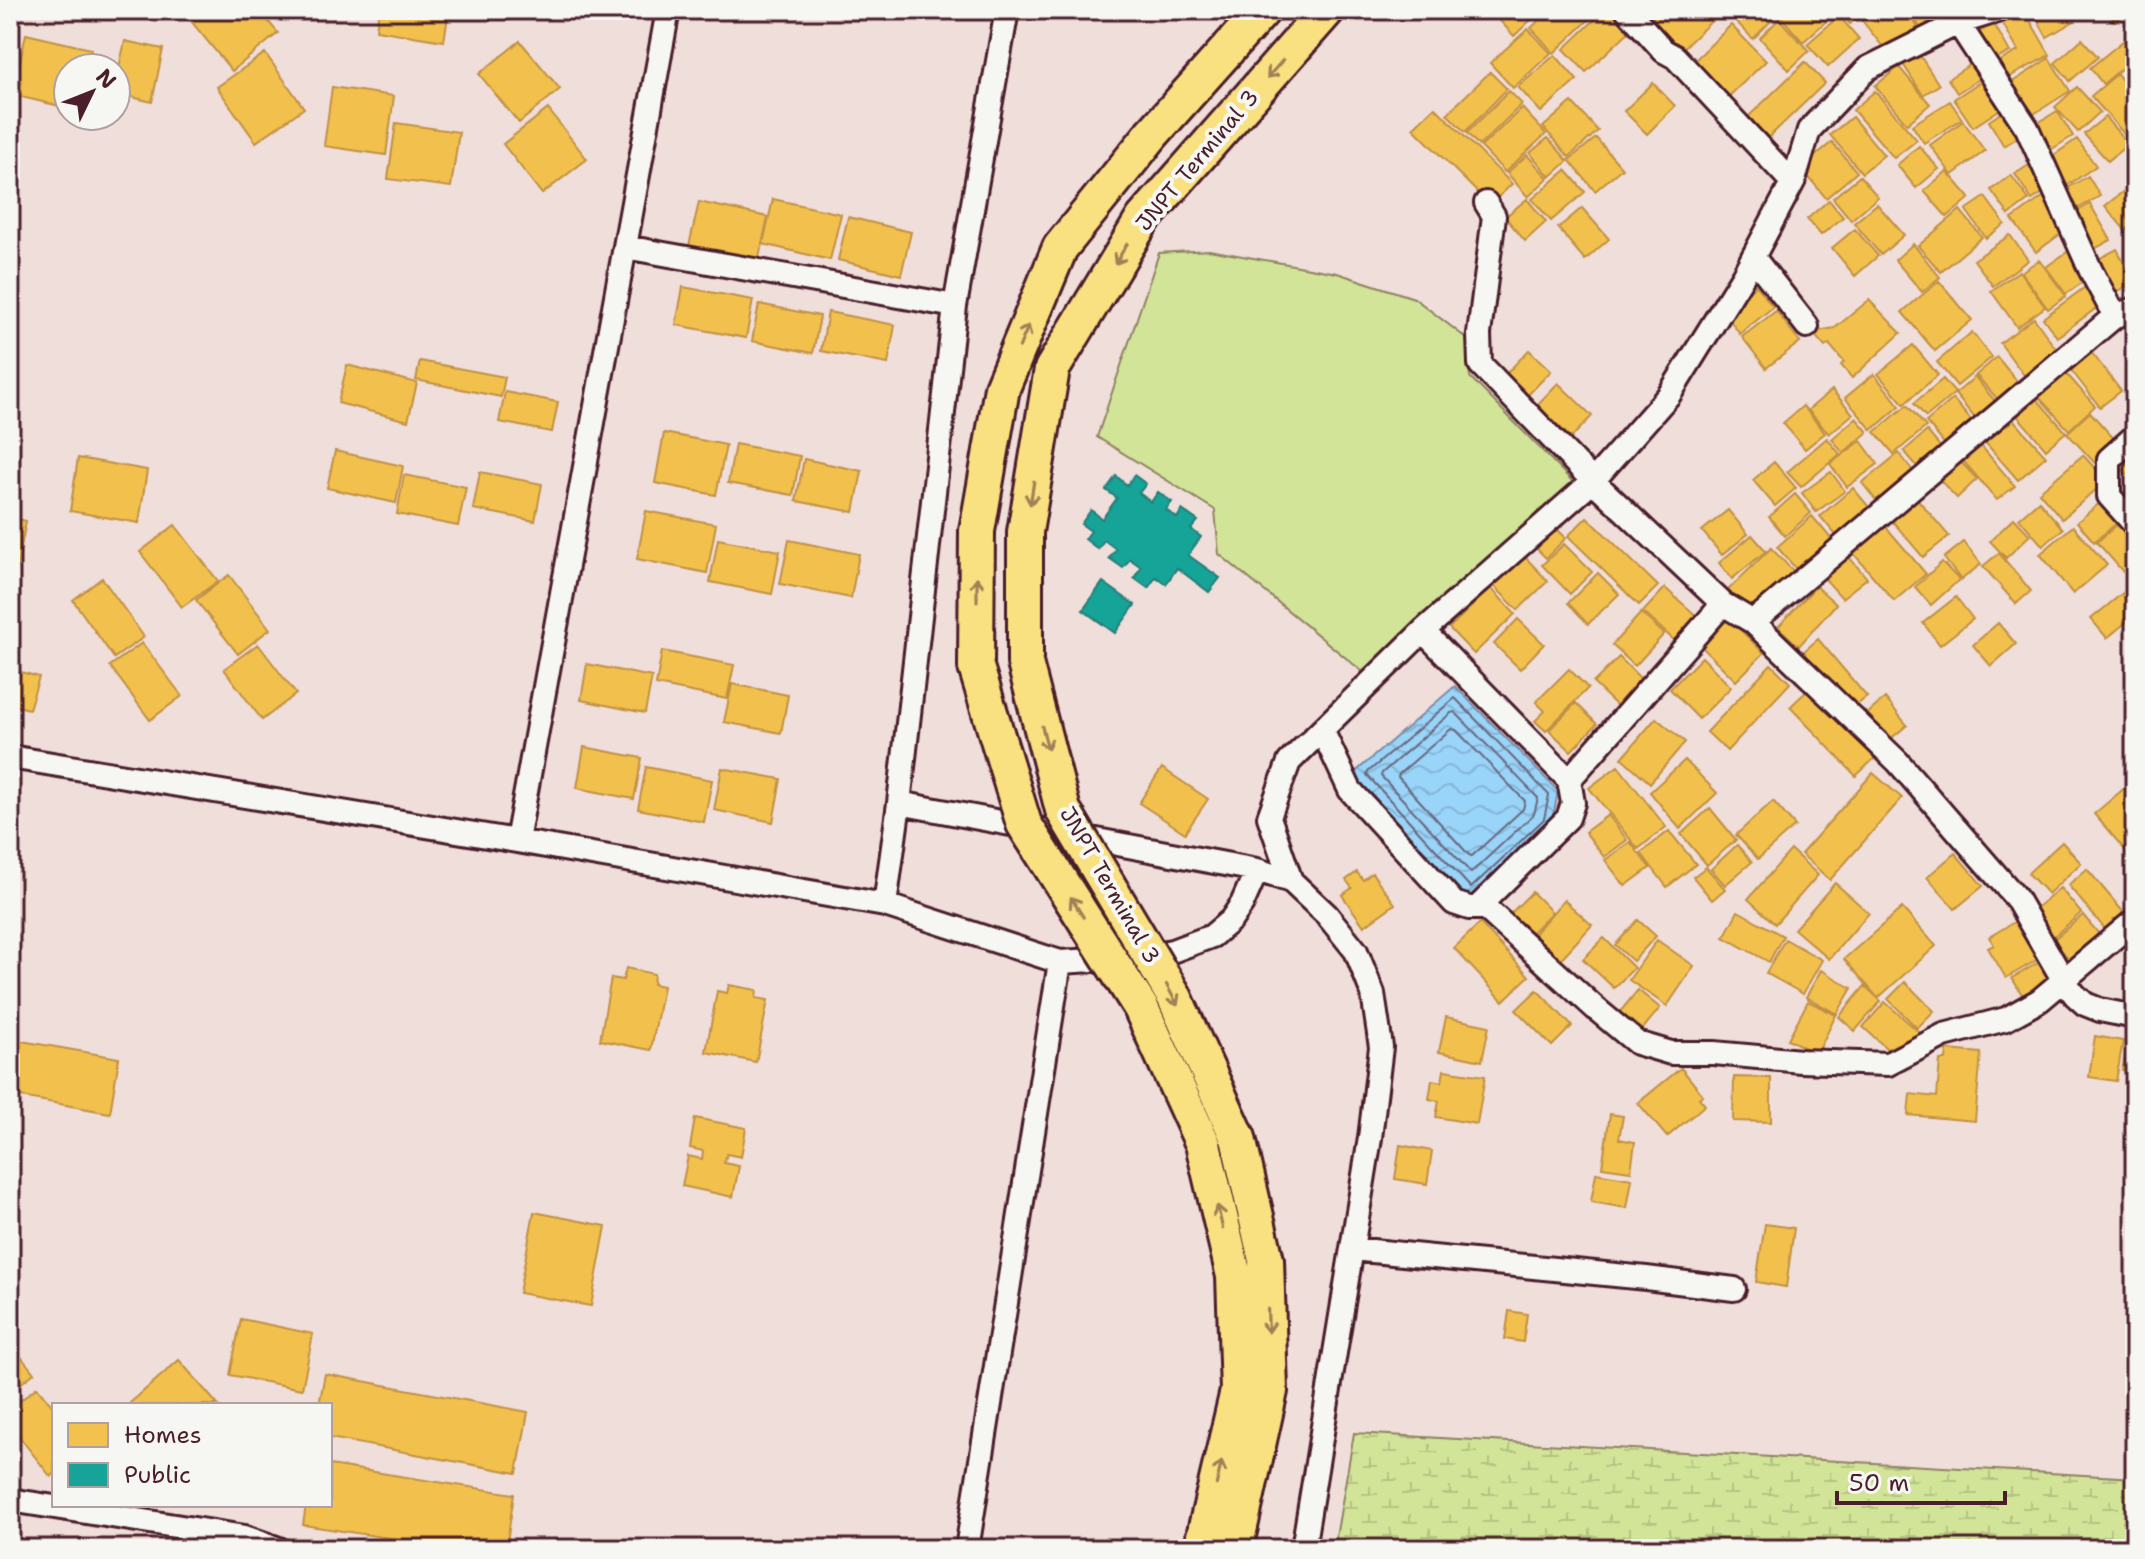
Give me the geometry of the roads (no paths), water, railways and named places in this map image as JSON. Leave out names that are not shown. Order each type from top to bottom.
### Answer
[{"type":"main road","name":"JNPT Terminal 3","points":[[1201,1549],[1238,1391],[1234,1276],[1203,1144],[1141,1008],[1024,824],[976,667],[977,531],[1002,388],[1060,248],[1152,134],[1263,10]]},
{"type":"main road","name":"JNPT Terminal 3","points":[[1235,1549],[1270,1391],[1266,1260],[1238,1138],[1174,996],[1063,810],[1025,663],[1025,532],[1052,369],[1143,219],[1327,10]]},
{"type":"street","points":[[517,841],[668,10]]},
{"type":"street","points":[[885,905],[955,306],[1007,10]]},
{"type":"street","points":[[1627,10],[1792,182]]},
{"type":"street","points":[[1291,881],[1269,817],[1289,762],[1423,631],[1593,481],[1669,395],[1753,257],[1792,182],[1809,130],[1868,68],[1958,23],[2000,10]]},
{"type":"street","points":[[1753,622],[2125,312],[2091,271],[2027,128],[1958,23]]},
{"type":"street","points":[[1486,203],[1494,216],[1479,334],[1480,364],[1593,481],[1723,604],[1753,622],[1898,762],[2016,898],[2064,981],[2085,1004],[2135,1017]]},
{"type":"street","points":[[625,247],[955,306]]},
{"type":"street","points":[[1753,257],[1807,326]]},
{"type":"street","points":[[2135,436],[2109,459],[2109,496],[2135,525]]},
{"type":"street","points":[[1569,780],[1723,604]]},
{"type":"street","points":[[1423,631],[1569,780],[1573,803],[1568,818],[1481,904],[1637,1043],[1674,1057],[1714,1053],[1801,1061],[1888,1064],[1944,1035],[2006,1019],[2040,1000],[2135,920]]},
{"type":"street","points":[[1322,730],[1350,790],[1360,802],[1454,903],[1469,908],[1486,908]]},
{"type":"street","points":[[10,757],[885,905],[1060,962],[1128,958],[1172,951],[1212,936],[1231,920],[1242,904],[1257,870]]},
{"type":"street","points":[[899,803],[1257,870],[1291,881],[1327,915],[1356,951],[1373,994],[1381,1047],[1370,1138],[1303,1549]]},
{"type":"street","points":[[967,1549],[1060,962]]},
{"type":"street","points":[[1352,1249],[1734,1289]]},
{"type":"street","points":[[10,1500],[52,1507]]},
{"type":"street","points":[[54,1507],[245,1537],[279,1549]]},
{"type":"water","points":[[1455,686],[1558,791],[1552,823],[1470,901],[1353,774]]}]
